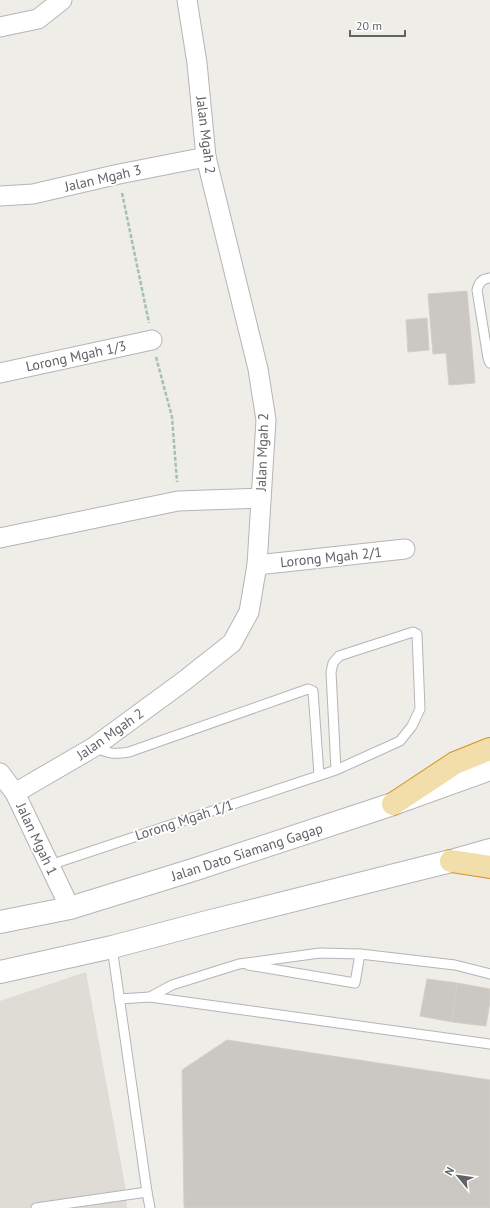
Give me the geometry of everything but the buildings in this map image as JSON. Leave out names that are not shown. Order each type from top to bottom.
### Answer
[{"type":"highway","points":[[393,804],[454,763],[490,749]]},
{"type":"highway","points":[[451,861],[490,867]]},
{"type":"main road","name":"Jalan Dato Siamang Gagap","points":[[0,922],[70,908],[196,869],[393,804],[490,769]]},
{"type":"main road","points":[[0,972],[112,948],[207,922],[490,850]]},
{"type":"street","points":[[0,27],[38,19],[62,0]]},
{"type":"street","name":"Jalan Mgah 2","points":[[16,794],[94,747],[184,681],[232,643],[249,612],[257,565],[266,420],[258,369],[206,157],[197,63],[187,0]]},
{"type":"street","name":"Jalan Mgah 3","points":[[0,196],[32,194],[119,174],[206,157]]},
{"type":"street","name":"Lorong Mgah 1/3","points":[[0,373],[152,340]]},
{"type":"street","points":[[0,538],[121,514],[178,500],[261,498]]},
{"type":"street","name":"Lorong Mgah 2/1","points":[[257,565],[405,549]]},
{"type":"street","name":"Jalan Mgah 1","points":[[0,773],[16,794],[70,908]]},
{"type":"lane","points":[[490,278],[483,279],[479,283],[477,290],[490,363]]},
{"type":"lane","name":"Lorong Mgah 1/1","points":[[50,865],[336,770],[400,741],[412,726],[420,709],[417,634],[413,632],[339,656],[333,663],[331,672],[336,770]]},
{"type":"lane","points":[[94,747],[108,753],[120,754],[129,752],[308,689],[313,692],[319,775]]},
{"type":"lane","points":[[112,948],[150,1208]]},
{"type":"lane","points":[[150,997],[172,985],[239,964],[320,953],[360,954],[455,965],[490,974]]},
{"type":"lane","points":[[239,964],[355,983],[360,954]]},
{"type":"lane","points":[[119,999],[150,997],[490,1044]]},
{"type":"lane","points":[[36,1208],[147,1192]]},
{"type":"shaded area","points":[[86,972],[125,1185],[127,1208],[0,1208],[0,1001]]}]
